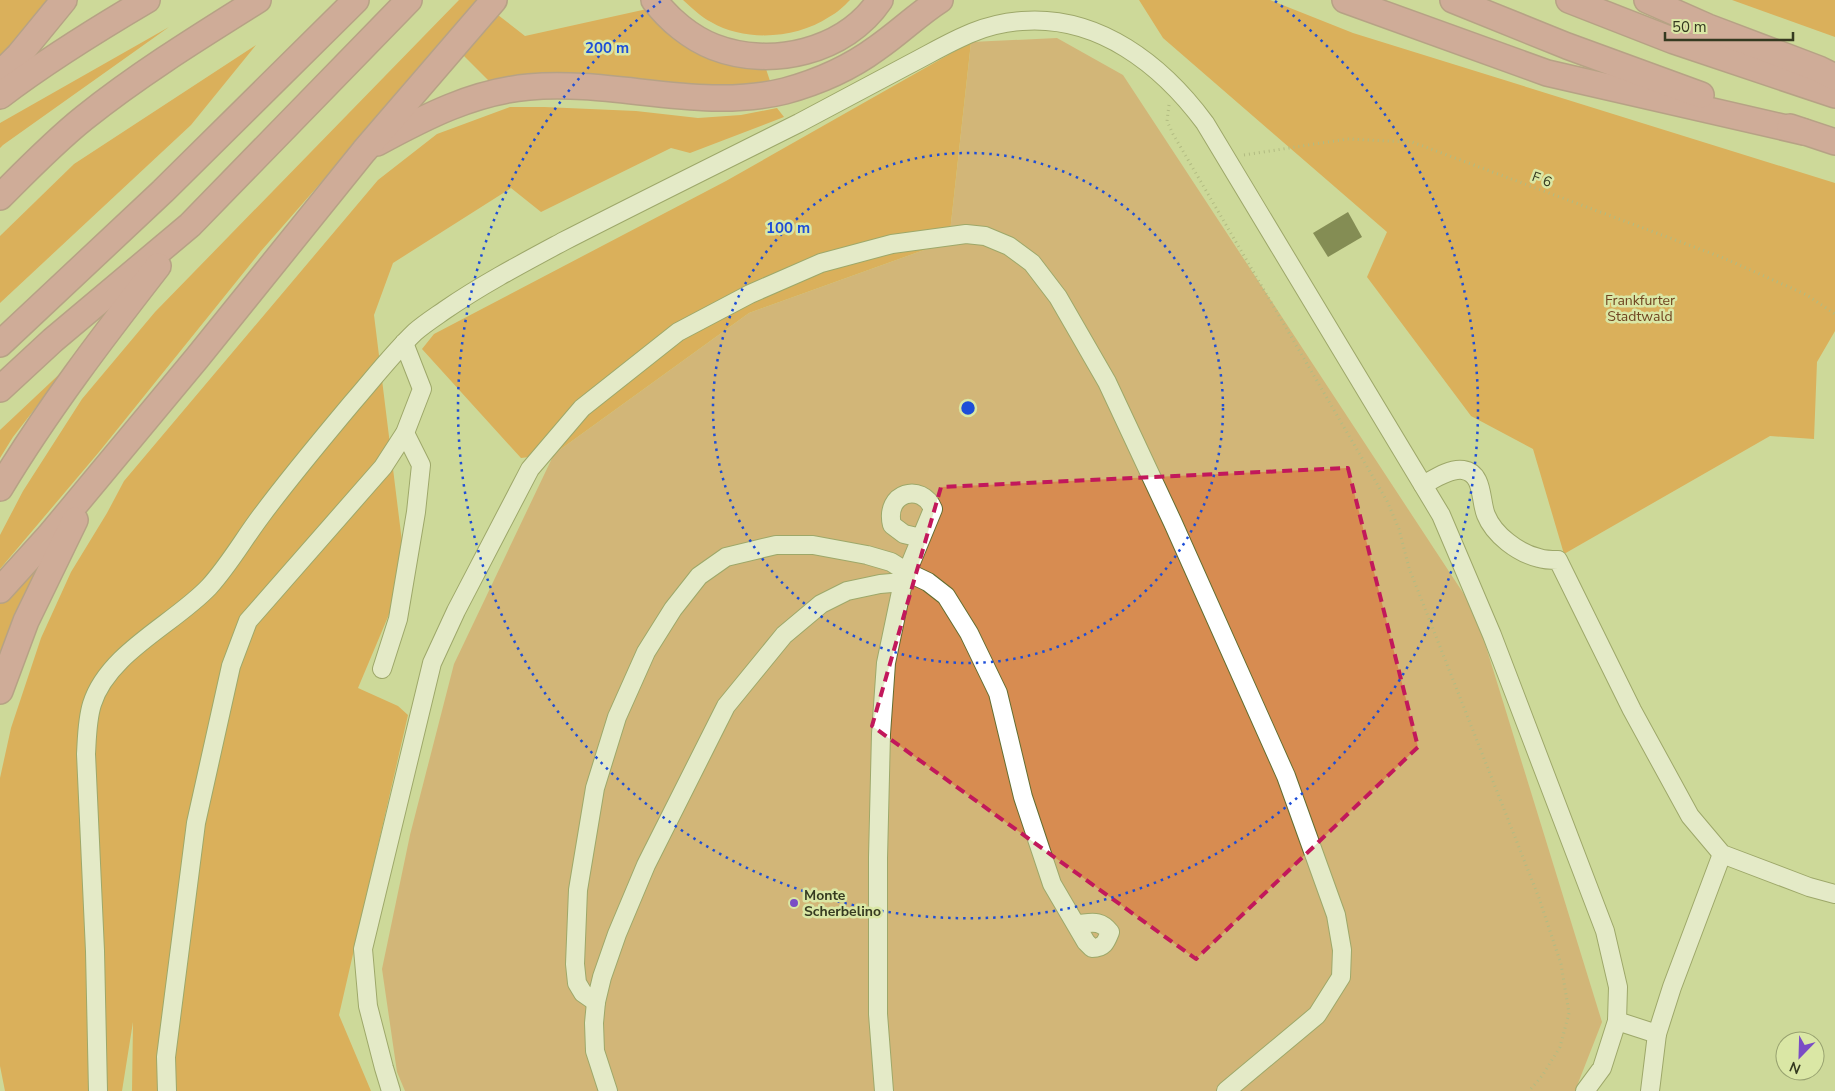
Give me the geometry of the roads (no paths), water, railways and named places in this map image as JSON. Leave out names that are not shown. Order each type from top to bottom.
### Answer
[{"type":"highway","points":[[0,74],[19,55],[64,0]]},
{"type":"highway","points":[[0,96],[88,35],[147,0]]},
{"type":"highway","points":[[0,197],[37,160],[90,114],[158,63],[258,0]]},
{"type":"highway","points":[[0,344],[163,191],[356,0]]},
{"type":"highway","points":[[0,389],[53,340],[190,225],[409,0]]},
{"type":"highway","points":[[0,590],[94,482],[364,151],[494,0]]},
{"type":"highway","points":[[654,0],[674,22],[714,47],[736,53],[783,56],[825,45],[855,26],[880,0]]},
{"type":"highway","points":[[364,151],[416,122],[457,103],[528,87],[583,87],[712,97],[757,96],[783,91],[822,79],[860,60],[940,0]]},
{"type":"highway","points":[[1345,0],[1547,73],[1804,132]]},
{"type":"highway","points":[[1453,0],[1567,46],[1835,142]]},
{"type":"highway","points":[[1569,0],[1674,41],[1835,96]]},
{"type":"highway","points":[[1647,0],[1708,27],[1819,69],[1835,77]]},
{"type":"highway","points":[[0,488],[21,452],[86,360],[190,225]]},
{"type":"highway","points":[[0,691],[26,621],[94,482]]},
{"type":"lane","points":[[98,1091],[95,951],[86,754],[92,701],[105,679],[120,661],[207,589],[227,566],[256,522],[290,477],[404,343],[420,328],[496,277],[802,121],[949,42],[978,29],[1026,20],[1074,25],[1128,48],[1155,68],[1180,92],[1205,123],[1441,515],[1492,635],[1604,931],[1618,987],[1617,1021],[1602,1068],[1585,1091]]},
{"type":"lane","points":[[392,1091],[368,1006],[363,949],[432,663],[456,611],[530,469],[582,408],[678,332],[750,294],[821,263],[892,244],[966,234],[985,236],[1009,246],[1032,263],[1058,297],[1107,382],[1177,532],[1286,776],[1336,915],[1342,950],[1340,977],[1317,1015],[1226,1091]]},
{"type":"lane","points":[[167,1091],[166,1058],[196,823],[231,666],[248,621],[383,467],[405,433],[422,389],[404,343]]},
{"type":"lane","points":[[382,669],[398,619],[416,512],[421,465],[405,433]]},
{"type":"lane","points":[[1423,485],[1449,472],[1463,470],[1475,476],[1482,492],[1486,515],[1496,532],[1521,552],[1539,559],[1558,560],[1632,710],[1690,816],[1722,854],[1810,887],[1835,894]]},
{"type":"lane","points":[[884,1091],[878,1014],[878,858],[881,734],[886,663],[905,577],[921,538]]},
{"type":"lane","points":[[596,1002],[583,993],[577,983],[575,964],[578,890],[595,788],[617,717],[646,652],[673,609],[699,576],[726,557],[776,545],[813,545],[867,555],[892,562],[905,577]]},
{"type":"lane","points":[[608,1091],[595,1051],[594,1023],[596,1002],[602,977],[617,934],[646,865],[726,706],[784,635],[821,604],[847,591],[905,577],[928,582],[946,596],[969,633],[998,693],[1023,797],[1052,884],[1077,924]]},
{"type":"lane","points":[[1650,1091],[1657,1034],[1672,987],[1722,854]]},
{"type":"lane","points":[[1617,1021],[1657,1034]]},
{"type":"place","name":"Monte Scherbelino","points":[[794,903]]},
{"type":"park label","name":"Frankfurter Stadtwald","points":[[1640,308]]}]
